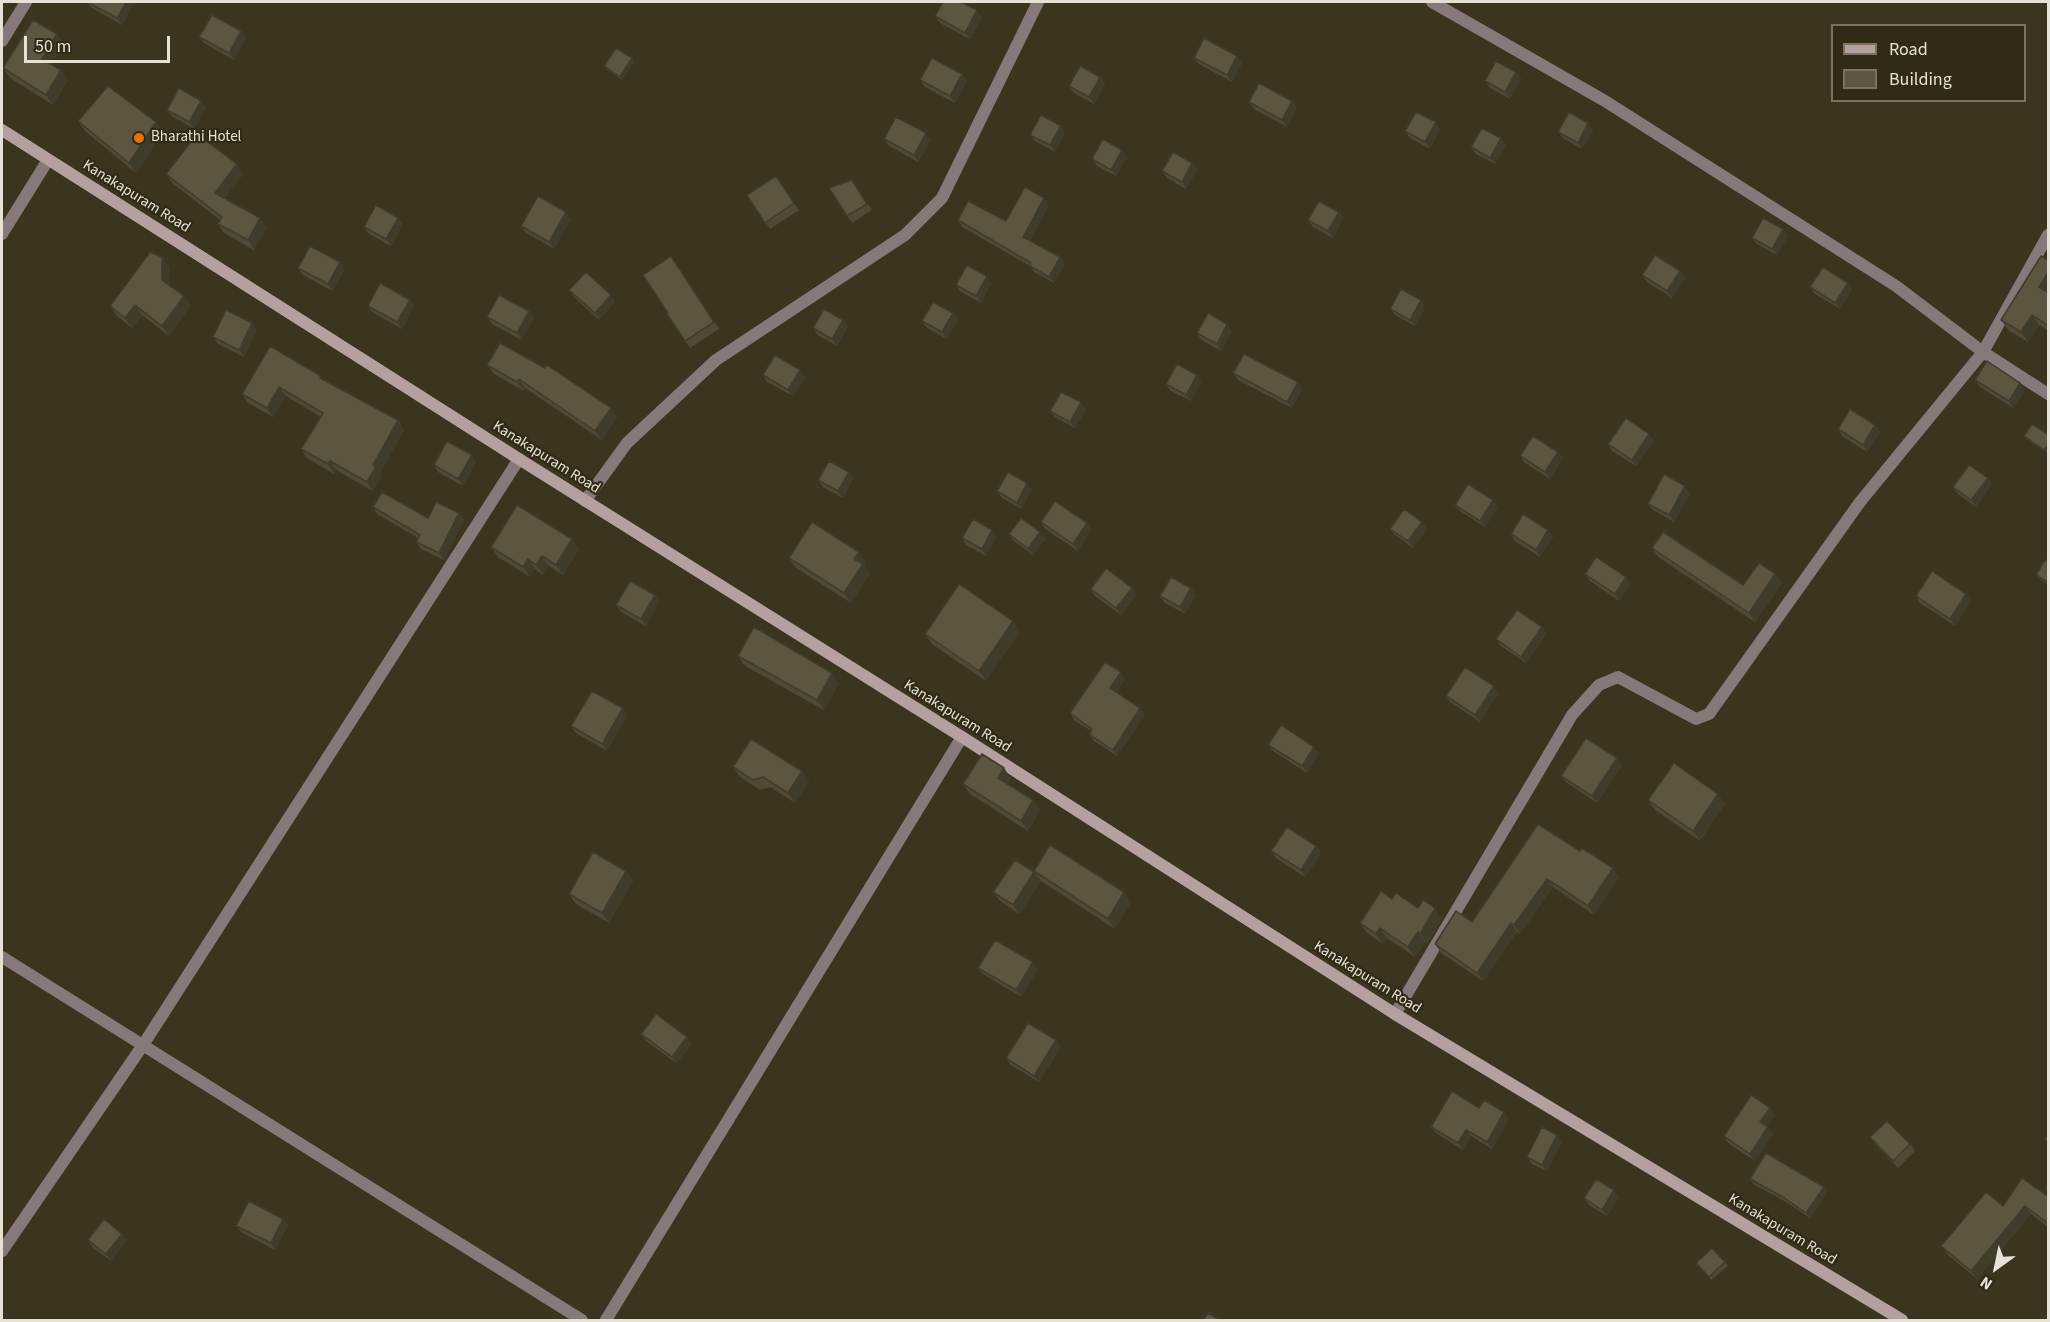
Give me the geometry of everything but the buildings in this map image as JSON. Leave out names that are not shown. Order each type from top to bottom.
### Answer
[{"type":"street","points":[[2,41],[26,2]]},
{"type":"street","points":[[585,501],[627,443],[716,360],[905,235],[942,198],[1038,2]]},
{"type":"street","points":[[1432,2],[1605,101],[1896,286],[1983,352],[2049,394]]},
{"type":"street","name":"Kanakapuram Road","points":[[2,130],[585,501],[962,737],[1395,1014],[1902,1320]]},
{"type":"street","points":[[2,234],[48,160]]},
{"type":"street","points":[[1395,1014],[1572,715],[1599,685],[1618,677],[1696,719],[1709,714],[1860,502],[1983,352],[2049,235]]},
{"type":"street","points":[[2,1251],[142,1045],[519,459]]},
{"type":"street","points":[[606,1320],[962,737]]},
{"type":"street","points":[[2,957],[582,1320]]},
{"type":"place","name":"Bharathi Hotel","points":[[139,138]]}]
